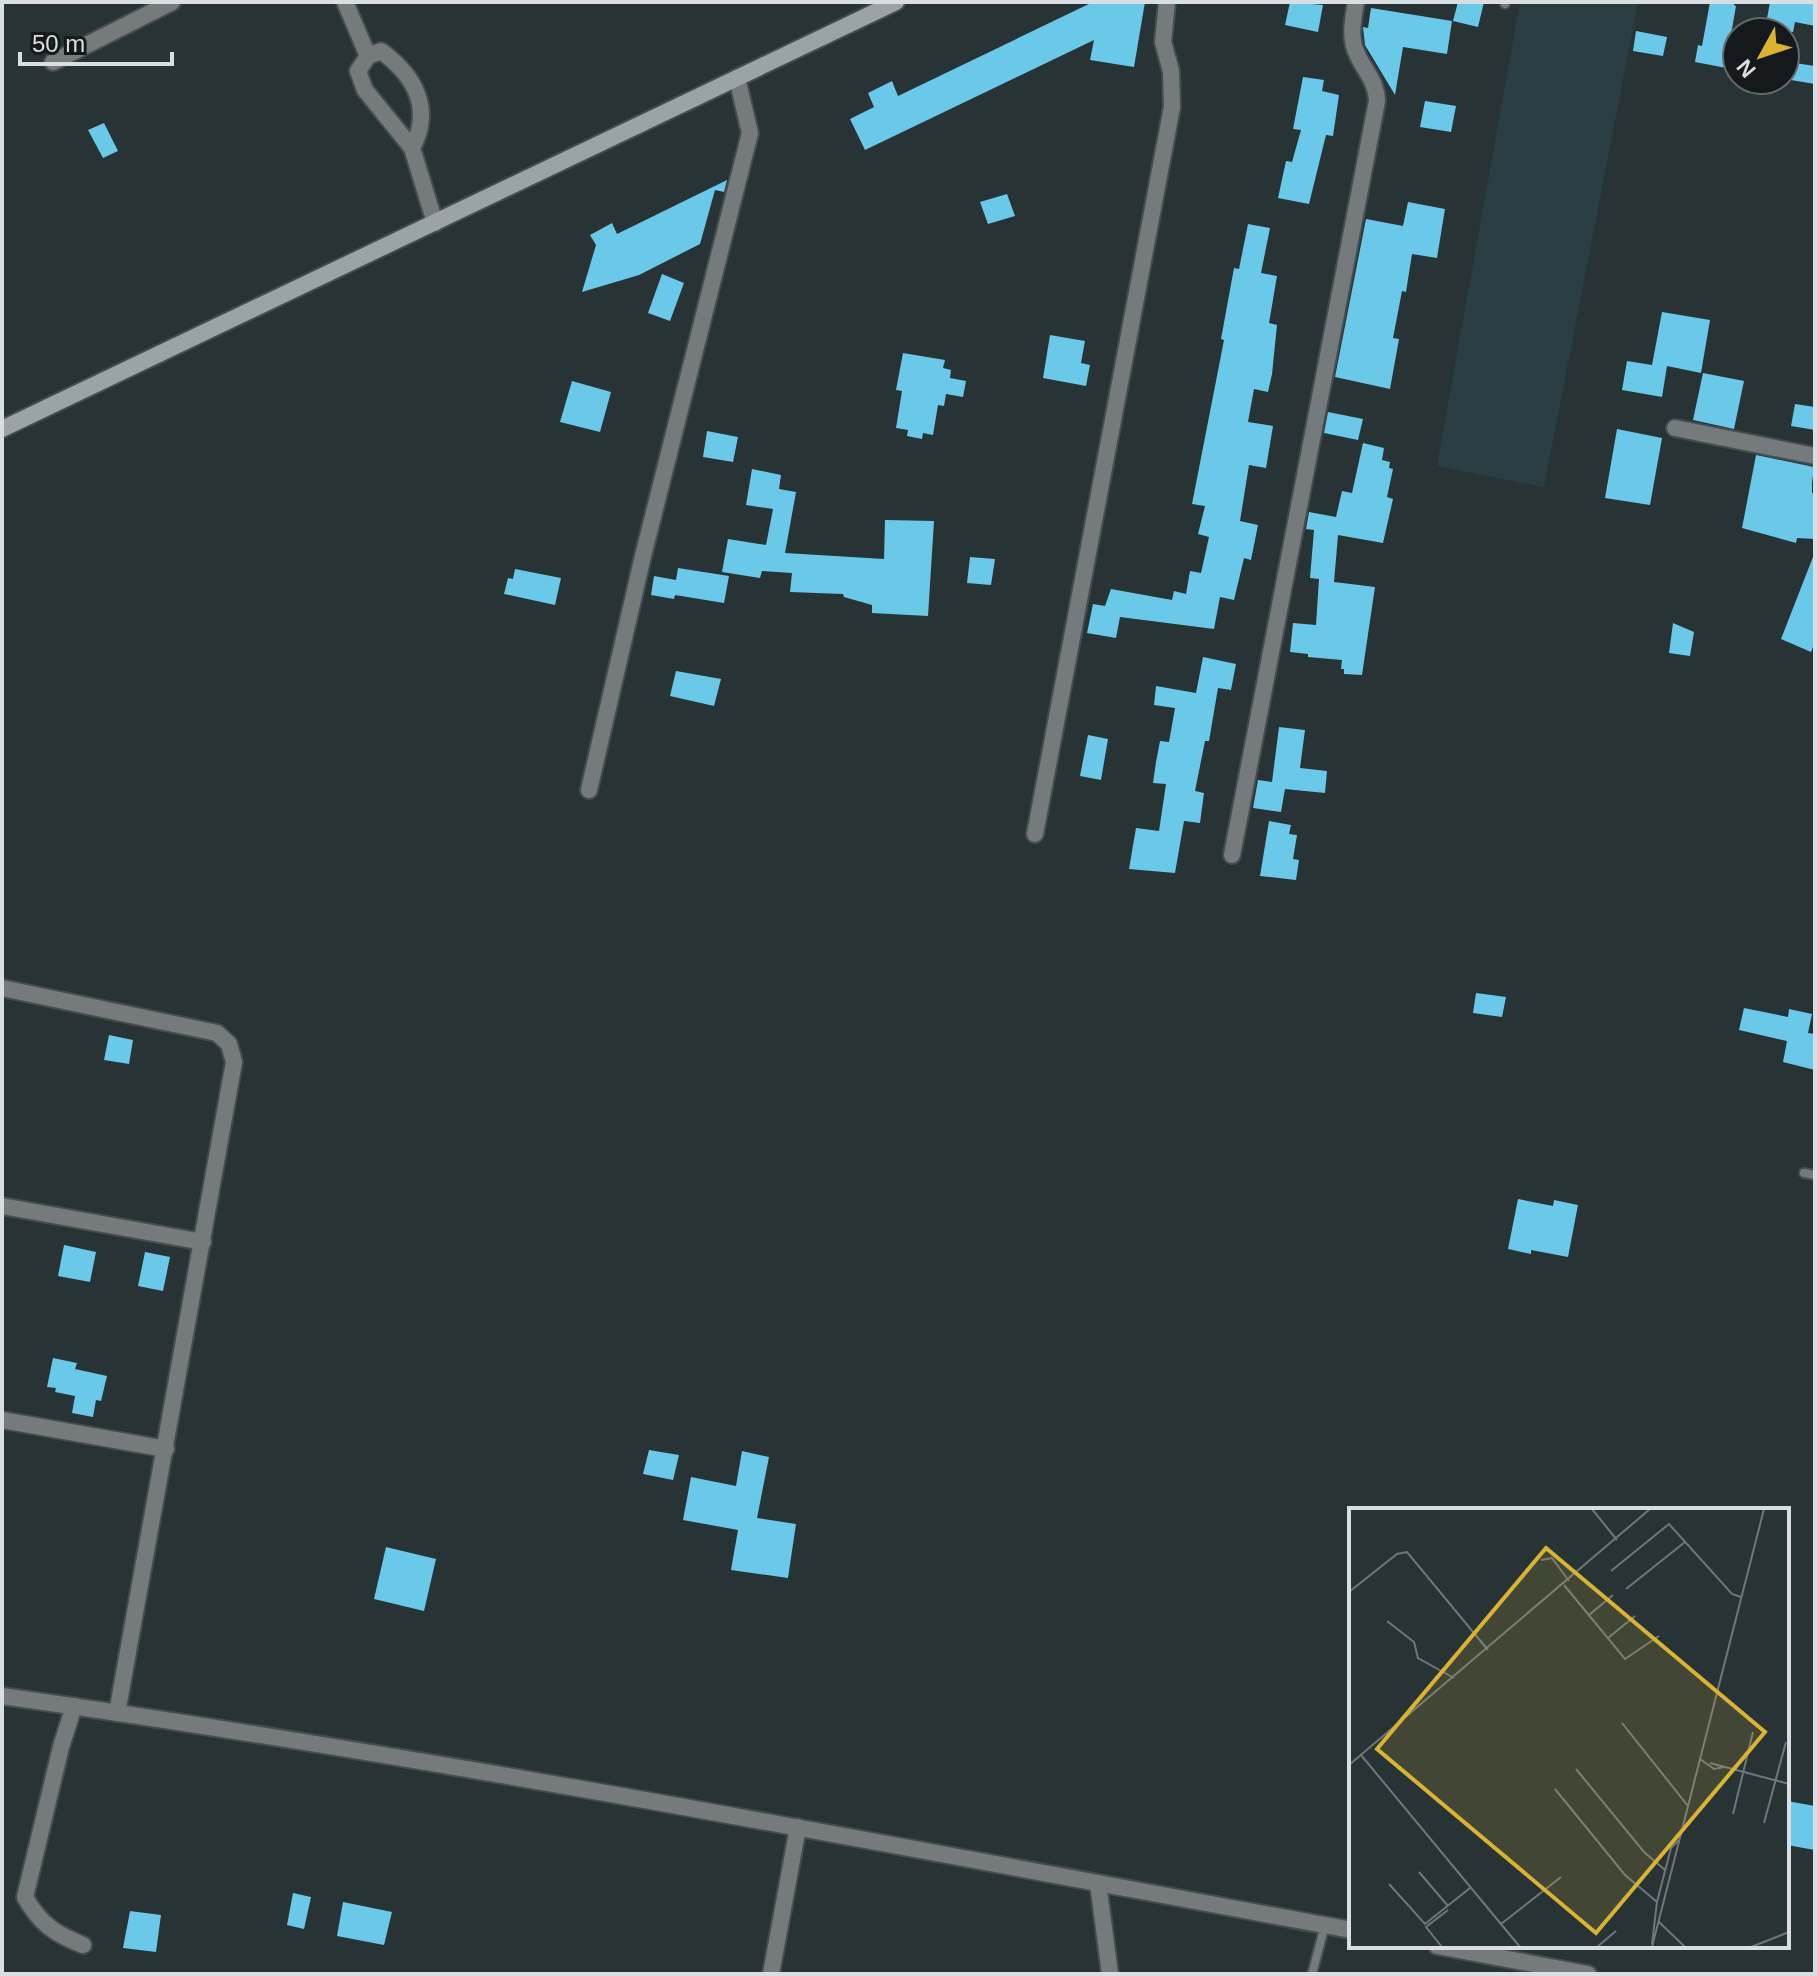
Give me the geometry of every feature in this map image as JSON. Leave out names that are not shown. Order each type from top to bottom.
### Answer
[{"type":"main road","points":[[2,429],[896,2]]},
{"type":"street","points":[[53,62],[172,2]]},
{"type":"street","points":[[345,2],[368,56]]},
{"type":"street","points":[[1035,834],[1172,107],[1171,71],[1163,42],[1167,2]]},
{"type":"street","points":[[1232,855],[1377,101],[1370,73],[1357,55],[1353,43],[1356,2]]},
{"type":"street","points":[[412,148],[421,132],[421,103],[410,80],[394,61],[381,51],[368,56],[358,71],[365,90],[412,148],[435,223]]},
{"type":"street","points":[[589,790],[643,556],[750,133],[737,78]]},
{"type":"street","points":[[1675,428],[1815,456]]},
{"type":"street","points":[[2,988],[217,1033],[229,1044],[234,1062],[117,1713]]},
{"type":"street","points":[[2,1206],[203,1242]]},
{"type":"street","points":[[2,1420],[166,1449]]},
{"type":"street","points":[[2,1696],[798,1827],[1349,1930]]},
{"type":"street","points":[[74,1706],[61,1747],[25,1897],[36,1916],[56,1934],[83,1945]]},
{"type":"street","points":[[771,1974],[798,1827]]},
{"type":"street","points":[[1098,1883],[1110,1974]]},
{"type":"street","points":[[1448,1948],[1588,1974]]},
{"type":"lane","points":[[1804,1173],[1815,1175]]},
{"type":"lane","points":[[1312,1974],[1325,1925]]},
{"type":"shaded area","points":[[1520,2],[1638,2],[1544,487],[1437,466]]},
{"type":"building","points":[[1093,2],[1145,2],[1134,67],[1090,60],[1094,40],[865,150],[850,119],[874,107],[868,93],[892,81],[898,96]]},
{"type":"building","points":[[1290,2],[1323,5],[1318,32],[1285,25]]},
{"type":"building","points":[[1458,2],[1484,2],[1478,27],[1453,21]]},
{"type":"building","points":[[1710,2],[1734,2],[1734,16],[1721,16],[1721,67],[1695,62],[1698,45],[1702,46]]},
{"type":"building","points":[[1770,2],[1815,2],[1815,26],[1801,23],[1801,16],[1767,16]]},
{"type":"building","points":[[1371,8],[1452,21],[1447,54],[1403,47],[1395,95],[1365,45],[1363,27],[1368,28]]},
{"type":"building","points":[[1636,31],[1667,37],[1663,56],[1633,51]]},
{"type":"building","points":[[1801,64],[1815,66],[1815,84],[1801,82]]},
{"type":"building","points":[[1303,77],[1324,80],[1322,91],[1339,95],[1333,136],[1326,135],[1309,204],[1278,198],[1286,161],[1292,162],[1301,130],[1293,129]]},
{"type":"building","points":[[1425,101],[1456,106],[1451,132],[1420,127]]},
{"type":"building","points":[[104,123],[118,151],[103,158],[88,130]]},
{"type":"building","points":[[727,180],[724,192],[715,190],[700,244],[639,275],[582,292],[596,245],[590,235],[612,223],[617,234]]},
{"type":"building","points":[[1007,194],[1015,216],[988,224],[980,202]]},
{"type":"building","points":[[1408,202],[1445,209],[1437,258],[1412,254],[1406,292],[1402,291],[1393,338],[1399,339],[1390,389],[1335,377],[1366,219],[1403,226]]},
{"type":"building","points":[[1248,224],[1270,228],[1261,273],[1277,276],[1269,323],[1277,325],[1272,374],[1268,392],[1254,389],[1248,422],[1273,426],[1266,468],[1249,465],[1240,521],[1258,525],[1251,560],[1244,558],[1234,600],[1220,597],[1214,629],[1120,617],[1116,638],[1087,633],[1093,604],[1105,606],[1111,589],[1172,600],[1174,591],[1186,594],[1190,571],[1201,573],[1209,537],[1198,534],[1205,506],[1192,504],[1224,340],[1221,339],[1234,268],[1239,269]]},
{"type":"building","points":[[662,274],[684,283],[670,321],[648,313]]},
{"type":"building","points":[[1662,312],[1710,320],[1701,373],[1667,366],[1662,397],[1622,390],[1627,361],[1652,365]]},
{"type":"building","points":[[1050,335],[1085,341],[1081,363],[1090,365],[1086,386],[1043,378]]},
{"type":"building","points":[[903,353],[945,360],[943,368],[951,370],[950,378],[966,381],[963,397],[946,394],[944,406],[938,405],[933,435],[923,433],[922,439],[907,436],[908,430],[896,428],[902,391],[896,390]]},
{"type":"building","points":[[1703,373],[1744,381],[1734,429],[1693,420]]},
{"type":"building","points":[[572,381],[611,392],[600,432],[560,422]]},
{"type":"building","points":[[1795,404],[1815,407],[1815,430],[1791,426]]},
{"type":"building","points":[[1328,412],[1363,419],[1358,440],[1324,433]]},
{"type":"building","points":[[1617,429],[1662,438],[1650,505],[1605,498]]},
{"type":"building","points":[[707,431],[738,437],[733,462],[703,457]]},
{"type":"building","points":[[1363,443],[1384,448],[1382,460],[1390,462],[1389,468],[1393,469],[1387,497],[1393,499],[1383,543],[1338,535],[1334,582],[1375,587],[1362,675],[1344,674],[1342,660],[1290,652],[1293,623],[1316,625],[1319,579],[1310,578],[1314,530],[1306,529],[1309,512],[1336,517],[1342,491],[1352,493]]},
{"type":"building","points":[[1756,455],[1814,467],[1815,539],[1797,538],[1796,543],[1742,528]]},
{"type":"building","points":[[752,469],[781,475],[779,489],[796,492],[785,553],[884,559],[885,520],[934,521],[928,616],[872,613],[872,605],[844,597],[843,594],[790,592],[792,573],[762,571],[760,578],[722,572],[728,539],[766,545],[773,509],[746,505]]},
{"type":"building","points":[[970,557],[995,559],[991,585],[967,583]]},
{"type":"building","points":[[1813,557],[1815,642],[1811,652],[1781,639]]},
{"type":"building","points":[[678,568],[729,576],[724,603],[675,595],[674,599],[651,595],[654,576],[676,580]]},
{"type":"building","points":[[515,569],[561,578],[555,605],[504,594],[508,578],[513,579]]},
{"type":"building","points":[[1673,623],[1694,632],[1690,656],[1669,653]]},
{"type":"building","points":[[1203,657],[1236,664],[1231,690],[1218,688],[1209,741],[1205,741],[1195,791],[1204,793],[1200,823],[1184,821],[1175,873],[1129,869],[1136,828],[1159,831],[1166,784],[1153,783],[1160,741],[1169,742],[1175,708],[1154,705],[1156,686],[1196,693]]},
{"type":"building","points":[[676,671],[721,679],[714,706],[670,696]]},
{"type":"building","points":[[1279,727],[1305,730],[1300,768],[1327,771],[1325,793],[1285,789],[1281,812],[1253,808],[1258,780],[1272,782]]},
{"type":"building","points":[[1088,735],[1108,739],[1101,780],[1080,776]]},
{"type":"building","points":[[1269,821],[1291,825],[1289,834],[1297,835],[1293,859],[1299,860],[1296,880],[1260,876]]},
{"type":"building","points":[[1476,993],[1506,997],[1502,1017],[1473,1013]]},
{"type":"building","points":[[1744,1008],[1788,1017],[1789,1009],[1812,1014],[1808,1033],[1815,1034],[1815,1070],[1783,1062],[1787,1041],[1739,1030]]},
{"type":"building","points":[[109,1035],[133,1040],[129,1064],[104,1060]]},
{"type":"building","points":[[1518,1199],[1553,1206],[1554,1200],[1578,1205],[1568,1257],[1508,1249]]},
{"type":"building","points":[[64,1245],[96,1252],[90,1282],[58,1276]]},
{"type":"building","points":[[145,1252],[170,1257],[163,1291],[138,1286]]},
{"type":"building","points":[[53,1358],[77,1363],[75,1369],[107,1376],[101,1401],[96,1400],[93,1417],[72,1413],[75,1396],[47,1387]]},
{"type":"building","points":[[649,1450],[679,1455],[673,1480],[643,1474]]},
{"type":"building","points":[[742,1451],[769,1457],[757,1518],[796,1524],[788,1578],[731,1570],[738,1530],[683,1520],[691,1477],[736,1486]]},
{"type":"building","points":[[386,1547],[436,1559],[424,1611],[374,1599]]},
{"type":"building","points":[[1789,1801],[1815,1806],[1815,1850],[1789,1845]]},
{"type":"building","points":[[293,1893],[311,1897],[304,1929],[287,1925]]},
{"type":"building","points":[[343,1902],[392,1912],[384,1945],[337,1936]]},
{"type":"building","points":[[130,1911],[161,1915],[156,1952],[123,1948]]}]
